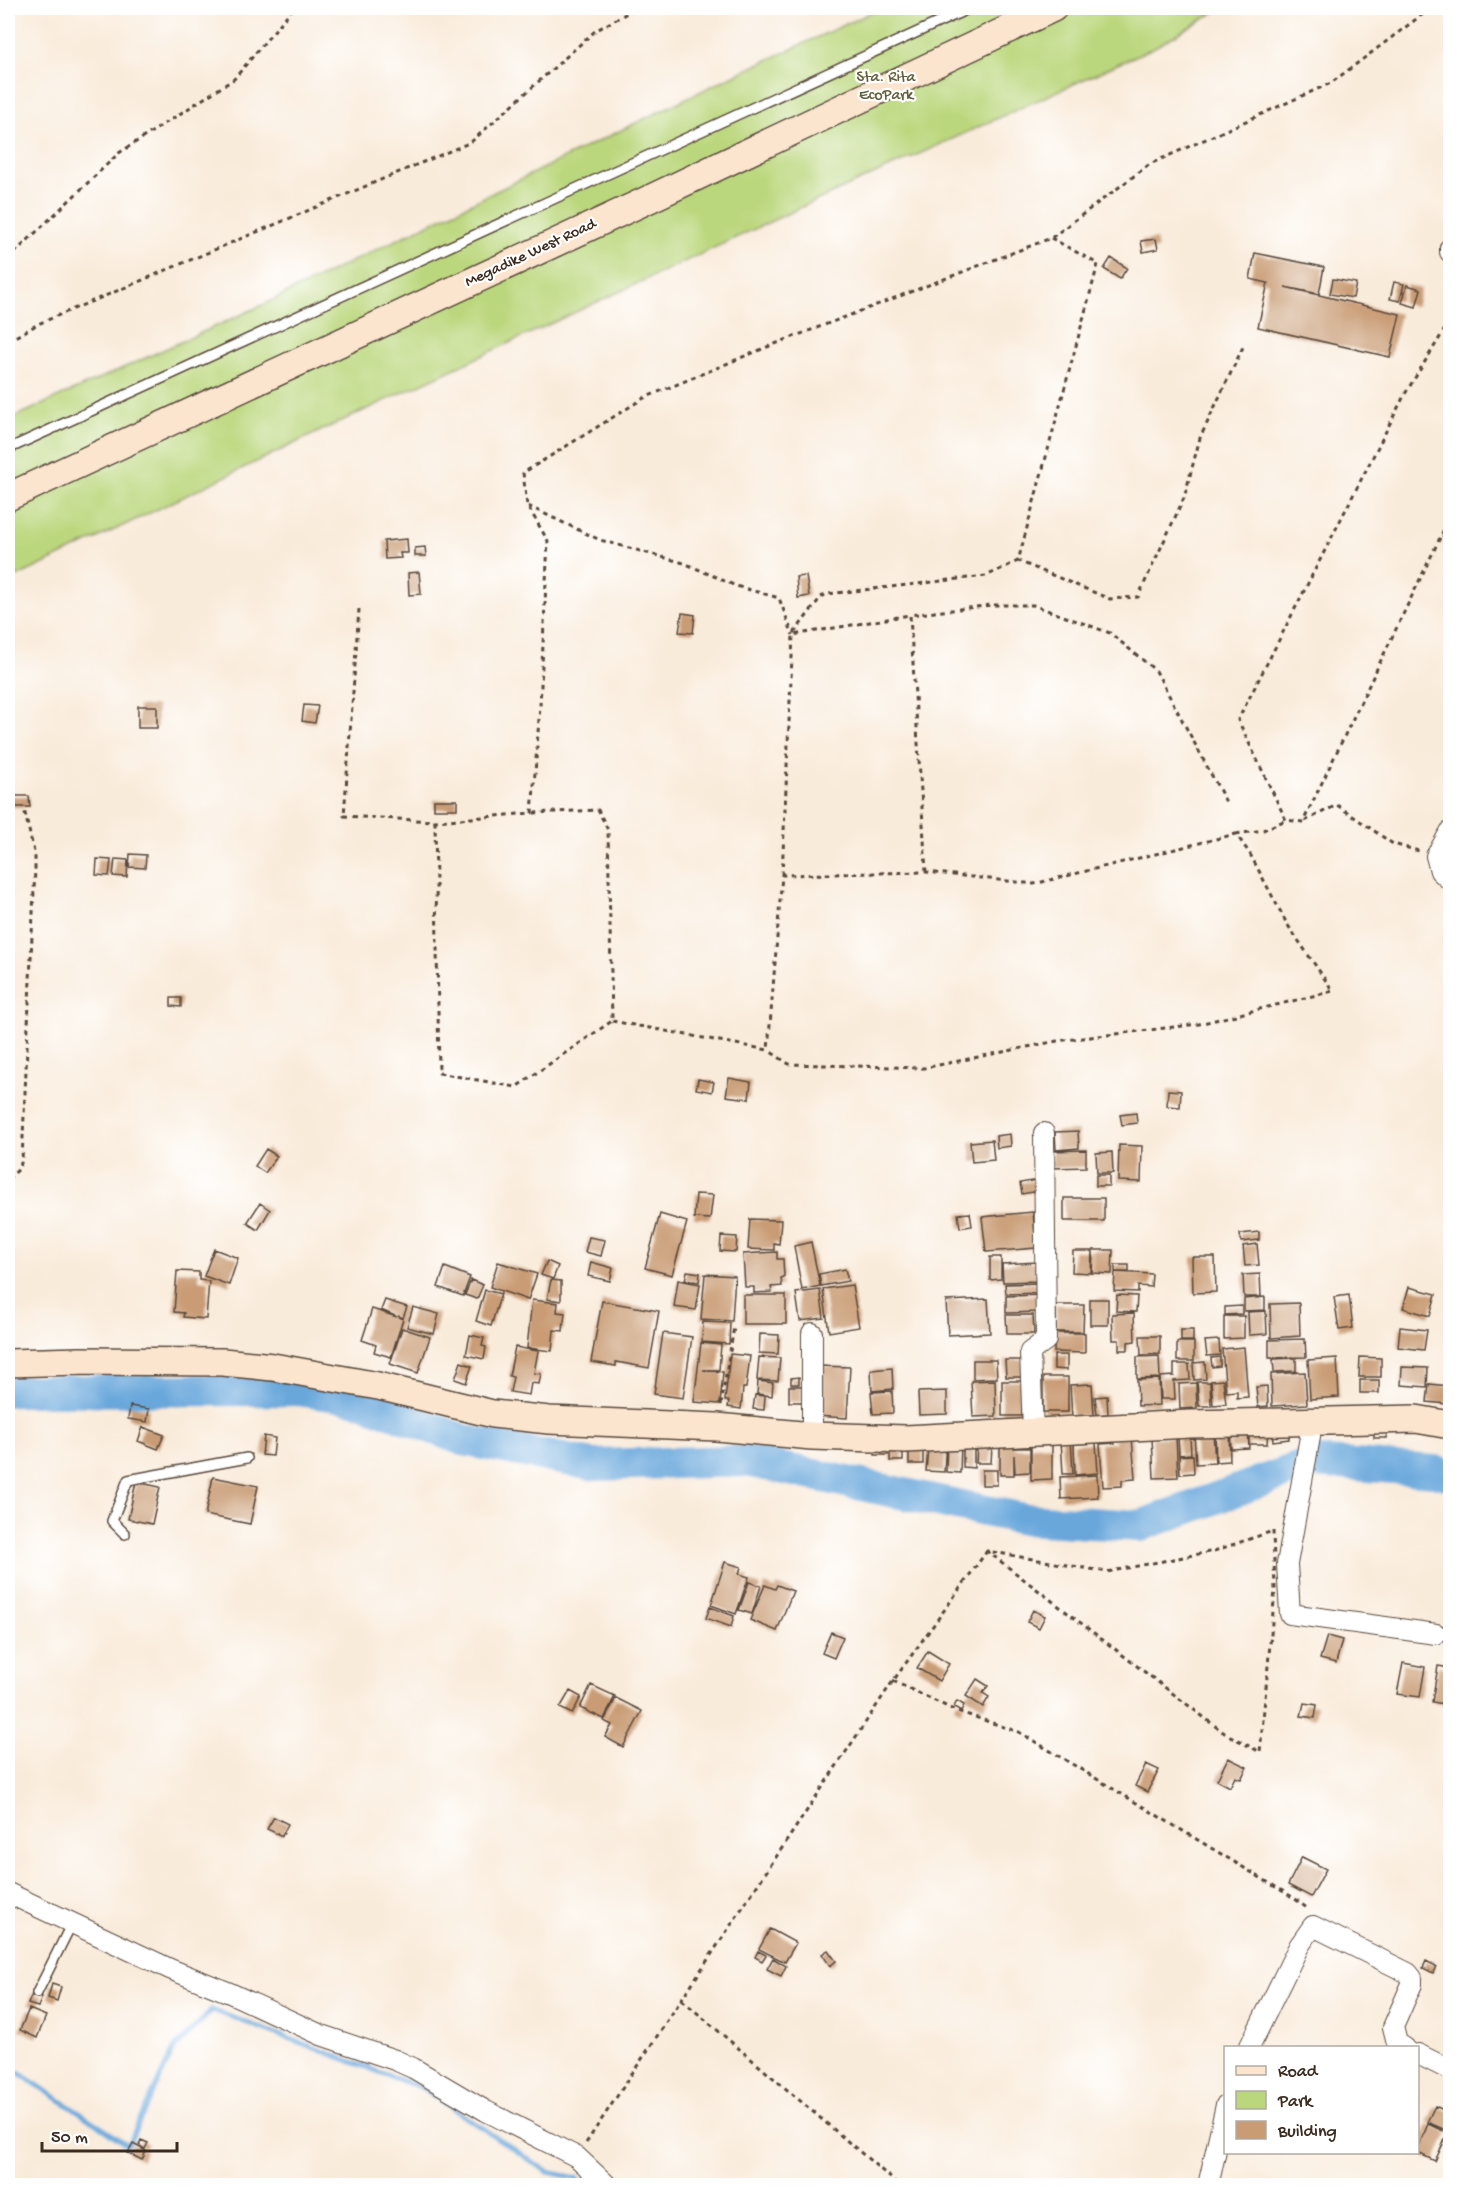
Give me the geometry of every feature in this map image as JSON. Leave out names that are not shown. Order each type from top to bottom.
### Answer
[{"type":"street","name":"Megadike West Road","points":[[8,496],[644,202],[1053,8]]},
{"type":"street","points":[[1450,832],[1436,856],[1440,871],[1450,880]]},
{"type":"street","points":[[1033,1432],[1030,1352],[1046,1340],[1044,1133]]},
{"type":"street","points":[[812,1436],[813,1333]]},
{"type":"street","points":[[8,1363],[223,1362],[273,1367],[367,1384],[493,1414],[549,1420],[717,1427],[812,1436],[906,1439],[1190,1424],[1310,1429],[1416,1419],[1450,1425]]},
{"type":"street","points":[[1310,1429],[1287,1564],[1290,1614],[1436,1634]]},
{"type":"street","points":[[8,1893],[170,1969],[230,1993],[321,2035],[395,2060],[486,2111],[577,2157],[608,2186]]},
{"type":"street","points":[[1250,2046],[1299,1946],[1313,1926],[1390,1964],[1412,1978],[1412,1984],[1393,2028],[1396,2043],[1401,2046]]},
{"type":"street","points":[[1419,2054],[1450,2070]]},
{"type":"street","points":[[1208,2186],[1224,2113]]},
{"type":"lane","points":[[8,448],[970,8]]},
{"type":"lane","points":[[125,1534],[112,1521],[128,1480],[247,1458]]},
{"type":"lane","points":[[37,1993],[72,1923]]},
{"type":"path","points":[[8,259],[119,153],[234,79],[293,8]]},
{"type":"path","points":[[8,341],[38,324],[471,142],[595,31],[636,8]]},
{"type":"path","points":[[532,813],[548,541],[527,505],[523,472],[644,398],[767,347],[1051,238],[1150,164],[1331,83],[1431,8]]},
{"type":"path","points":[[1018,561],[1098,264],[1051,238]]},
{"type":"path","points":[[1286,820],[1238,720],[1405,394],[1450,321]]},
{"type":"path","points":[[793,634],[821,597],[986,576],[1018,561],[1110,599],[1138,597],[1184,498],[1200,438],[1243,347]]},
{"type":"path","points":[[527,505],[600,540],[684,563],[736,586],[779,598],[793,634],[782,875],[768,1050]]},
{"type":"path","points":[[1303,822],[1450,517]]},
{"type":"path","points":[[1442,535],[1450,539]]},
{"type":"path","points":[[793,634],[910,615],[992,605],[1033,605],[1110,633],[1156,671],[1227,804]]},
{"type":"path","points":[[359,609],[344,816],[435,821],[598,810],[608,830],[612,1021]]},
{"type":"path","points":[[910,615],[926,872]]},
{"type":"path","points":[[782,875],[926,872],[1034,884],[1236,834],[1263,830],[1286,820],[1303,822],[1337,805],[1394,844],[1436,856]]},
{"type":"path","points":[[8,1179],[19,1168],[22,1160],[35,880],[34,856],[24,809]]},
{"type":"path","points":[[435,821],[440,1073],[516,1087],[612,1021],[768,1050],[789,1064],[924,1068],[1057,1041],[1199,1024],[1333,991],[1287,924],[1250,854],[1236,834]]},
{"type":"path","points":[[717,1427],[734,1327]]},
{"type":"path","points":[[1273,1531],[1275,1590],[1260,1752],[1223,1732],[987,1551],[1107,1572],[1214,1551],[1273,1531]]},
{"type":"path","points":[[577,2157],[893,1681],[987,1551]]},
{"type":"path","points":[[893,1681],[954,1710],[1019,1732],[1294,1899]]},
{"type":"path","points":[[682,2000],[900,2186]]},
{"type":"green space","name":"Sta. Rita EcoPark","points":[[881,8],[1222,8],[1153,48],[802,207],[335,424],[8,581],[8,420],[265,304],[726,79]]},
{"type":"building","points":[[1156,239],[1158,249],[1143,252],[1141,241]]},
{"type":"building","points":[[1255,253],[1324,267],[1319,294],[1285,287],[1400,314],[1390,357],[1258,327],[1268,283],[1250,279]]},
{"type":"building","points":[[1111,258],[1127,268],[1120,279],[1104,269]]},
{"type":"building","points":[[1333,279],[1356,283],[1353,298],[1330,294]]},
{"type":"building","points":[[1394,282],[1404,284],[1400,301],[1390,299]]},
{"type":"building","points":[[1407,285],[1421,289],[1416,307],[1402,303]]},
{"type":"building","points":[[407,539],[408,553],[400,553],[401,558],[385,559],[384,541]]},
{"type":"building","points":[[425,547],[426,556],[415,556],[415,548]]},
{"type":"building","points":[[419,572],[421,594],[409,595],[408,573]]},
{"type":"building","points":[[806,576],[809,596],[798,598],[796,577]]},
{"type":"building","points":[[682,613],[695,615],[693,633],[679,632]]},
{"type":"building","points":[[304,705],[318,706],[315,723],[302,721]]},
{"type":"building","points":[[138,706],[157,706],[157,728],[138,728]]},
{"type":"building","points":[[9,796],[29,796],[30,807],[10,807]]},
{"type":"building","points":[[434,800],[457,800],[457,809],[434,809]]},
{"type":"building","points":[[130,854],[146,855],[145,868],[129,867]]},
{"type":"building","points":[[97,859],[111,860],[109,876],[96,875]]},
{"type":"building","points":[[115,859],[128,860],[127,877],[113,876]]},
{"type":"building","points":[[171,998],[181,998],[181,1007],[171,1006]]},
{"type":"building","points":[[729,1078],[751,1082],[749,1099],[726,1096]]},
{"type":"building","points":[[698,1079],[714,1082],[712,1092],[696,1089]]},
{"type":"building","points":[[1168,1090],[1181,1091],[1180,1107],[1167,1106]]},
{"type":"building","points":[[1136,1113],[1137,1123],[1122,1125],[1120,1115]]},
{"type":"building","points":[[1078,1131],[1079,1148],[1056,1150],[1055,1132]]},
{"type":"building","points":[[1010,1134],[1011,1146],[997,1148],[996,1136]]},
{"type":"building","points":[[992,1140],[994,1160],[972,1162],[970,1142]]},
{"type":"building","points":[[1119,1145],[1142,1146],[1141,1182],[1118,1181]]},
{"type":"building","points":[[266,1149],[277,1156],[265,1173],[255,1166]]},
{"type":"building","points":[[1086,1150],[1086,1167],[1052,1168],[1052,1151]]},
{"type":"building","points":[[1112,1152],[1113,1173],[1097,1173],[1096,1153]]},
{"type":"building","points":[[1096,1175],[1109,1175],[1109,1186],[1096,1186]]},
{"type":"building","points":[[1037,1180],[1039,1191],[1022,1194],[1020,1183]]},
{"type":"building","points":[[696,1194],[713,1195],[710,1219],[694,1218]]},
{"type":"building","points":[[1064,1198],[1104,1198],[1104,1221],[1064,1221]]},
{"type":"building","points":[[260,1203],[270,1210],[258,1230],[247,1223]]},
{"type":"building","points":[[1033,1212],[1036,1248],[986,1252],[982,1217]]},
{"type":"building","points":[[970,1213],[972,1226],[960,1228],[958,1214]]},
{"type":"building","points":[[660,1214],[687,1222],[672,1275],[645,1268]]},
{"type":"building","points":[[750,1219],[781,1220],[779,1244],[774,1243],[774,1250],[748,1249]]},
{"type":"building","points":[[1259,1232],[1259,1240],[1241,1242],[1240,1234]]},
{"type":"building","points":[[721,1236],[737,1237],[736,1252],[720,1251]]},
{"type":"building","points":[[589,1237],[605,1240],[601,1256],[585,1252]]},
{"type":"building","points":[[811,1242],[820,1286],[802,1290],[794,1246]]},
{"type":"building","points":[[1257,1244],[1259,1265],[1245,1266],[1243,1246]]},
{"type":"building","points":[[214,1249],[238,1258],[229,1285],[204,1276]]},
{"type":"building","points":[[1093,1250],[1113,1250],[1112,1274],[1092,1273]]},
{"type":"building","points":[[1073,1251],[1092,1251],[1091,1273],[1072,1272]]},
{"type":"building","points":[[777,1252],[777,1259],[783,1259],[782,1286],[771,1287],[772,1292],[754,1293],[754,1287],[745,1287],[743,1254]]},
{"type":"building","points":[[990,1257],[1001,1257],[1001,1279],[990,1280]]},
{"type":"building","points":[[1192,1257],[1215,1257],[1216,1292],[1193,1293]]},
{"type":"building","points":[[547,1261],[558,1266],[553,1279],[541,1275]]},
{"type":"building","points":[[498,1262],[537,1274],[528,1300],[490,1287]]},
{"type":"building","points":[[591,1262],[613,1268],[610,1281],[588,1276]]},
{"type":"building","points":[[1038,1262],[1039,1281],[1003,1282],[1002,1264]]},
{"type":"building","points":[[1115,1265],[1129,1265],[1129,1272],[1115,1272]]},
{"type":"building","points":[[445,1267],[470,1277],[463,1296],[438,1287]]},
{"type":"building","points":[[845,1269],[848,1281],[821,1286],[819,1274]]},
{"type":"building","points":[[177,1271],[199,1272],[199,1280],[209,1281],[206,1319],[183,1317],[184,1313],[174,1312]]},
{"type":"building","points":[[687,1271],[700,1273],[699,1282],[685,1280]]},
{"type":"building","points":[[1115,1272],[1152,1274],[1151,1287],[1138,1286],[1138,1292],[1114,1291]]},
{"type":"building","points":[[705,1274],[735,1276],[732,1321],[701,1319]]},
{"type":"building","points":[[1260,1274],[1261,1297],[1244,1297],[1243,1275]]},
{"type":"building","points":[[471,1280],[483,1285],[477,1299],[465,1295]]},
{"type":"building","points":[[551,1280],[561,1281],[561,1301],[547,1299]]},
{"type":"building","points":[[678,1280],[700,1284],[696,1310],[674,1307]]},
{"type":"building","points":[[1037,1283],[1038,1293],[1006,1294],[1005,1284]]},
{"type":"building","points":[[852,1285],[859,1327],[829,1332],[823,1289]]},
{"type":"building","points":[[1409,1287],[1436,1294],[1430,1316],[1403,1308]]},
{"type":"building","points":[[485,1290],[501,1294],[491,1326],[476,1321]]},
{"type":"building","points":[[820,1290],[824,1318],[800,1321],[796,1293]]},
{"type":"building","points":[[743,1295],[786,1295],[786,1324],[743,1324]]},
{"type":"building","points":[[1037,1295],[1037,1312],[1006,1313],[1006,1296]]},
{"type":"building","points":[[1117,1295],[1137,1296],[1136,1312],[1116,1311]]},
{"type":"building","points":[[1349,1295],[1353,1328],[1339,1330],[1334,1297]]},
{"type":"building","points":[[1265,1297],[1265,1310],[1244,1311],[1244,1299]]},
{"type":"building","points":[[988,1299],[990,1333],[948,1335],[946,1301]]},
{"type":"building","points":[[1090,1299],[1108,1299],[1108,1325],[1090,1325]]},
{"type":"building","points":[[385,1300],[407,1307],[403,1318],[398,1316],[403,1319],[391,1357],[374,1352],[376,1345],[362,1340],[372,1309],[397,1317],[381,1310]]},
{"type":"building","points":[[532,1300],[558,1303],[557,1312],[565,1313],[563,1331],[554,1330],[552,1351],[527,1348]]},
{"type":"building","points":[[602,1301],[659,1311],[649,1368],[616,1362],[616,1366],[591,1362]]},
{"type":"building","points":[[1299,1303],[1300,1336],[1271,1338],[1270,1304]]},
{"type":"building","points":[[1056,1305],[1084,1305],[1083,1332],[1056,1332]]},
{"type":"building","points":[[1242,1306],[1242,1314],[1225,1315],[1225,1307]]},
{"type":"building","points":[[413,1307],[439,1314],[434,1334],[407,1327]]},
{"type":"building","points":[[1266,1311],[1267,1334],[1249,1335],[1248,1312]]},
{"type":"building","points":[[1134,1313],[1135,1341],[1128,1342],[1128,1350],[1119,1350],[1119,1340],[1113,1340],[1112,1314]]},
{"type":"building","points":[[1006,1315],[1033,1315],[1034,1334],[1007,1334]]},
{"type":"building","points":[[1224,1316],[1244,1316],[1244,1338],[1224,1339]]},
{"type":"building","points":[[703,1322],[730,1323],[729,1344],[702,1342]]},
{"type":"building","points":[[1400,1327],[1427,1330],[1424,1350],[1398,1347]]},
{"type":"building","points":[[402,1328],[430,1337],[418,1373],[390,1364]]},
{"type":"building","points":[[1181,1330],[1193,1330],[1193,1341],[1181,1341]]},
{"type":"building","points":[[663,1333],[692,1337],[683,1398],[654,1394]]},
{"type":"building","points":[[1055,1333],[1085,1333],[1085,1353],[1054,1352]]},
{"type":"building","points":[[760,1334],[779,1335],[778,1354],[759,1353]]},
{"type":"building","points":[[470,1335],[484,1338],[482,1346],[486,1347],[484,1359],[466,1355]]},
{"type":"building","points":[[1140,1336],[1160,1336],[1160,1354],[1141,1355]]},
{"type":"building","points":[[1305,1339],[1306,1357],[1269,1358],[1269,1340]]},
{"type":"building","points":[[1219,1340],[1220,1355],[1207,1356],[1205,1341]]},
{"type":"building","points":[[1177,1342],[1194,1342],[1194,1361],[1177,1361]]},
{"type":"building","points":[[701,1343],[721,1345],[719,1370],[703,1370],[723,1372],[720,1404],[694,1402]]},
{"type":"building","points":[[515,1347],[538,1351],[534,1373],[541,1374],[539,1384],[531,1383],[529,1395],[510,1392],[513,1377],[509,1376]]},
{"type":"building","points":[[1244,1347],[1248,1397],[1237,1398],[1237,1391],[1226,1392],[1222,1349]]},
{"type":"building","points":[[730,1354],[750,1356],[741,1409],[728,1407],[729,1401],[725,1401]]},
{"type":"building","points":[[1054,1355],[1067,1355],[1067,1370],[1054,1369]]},
{"type":"building","points":[[1159,1356],[1160,1378],[1137,1379],[1137,1357]]},
{"type":"building","points":[[759,1357],[780,1358],[778,1381],[757,1380]]},
{"type":"building","points":[[1220,1357],[1220,1366],[1212,1367],[1211,1358]]},
{"type":"building","points":[[1360,1357],[1381,1358],[1381,1377],[1359,1377]]},
{"type":"building","points":[[1296,1358],[1296,1371],[1274,1372],[1273,1359]]},
{"type":"building","points":[[1337,1358],[1339,1397],[1310,1399],[1308,1360]]},
{"type":"building","points":[[973,1360],[996,1360],[997,1378],[973,1379]]},
{"type":"building","points":[[1005,1360],[1023,1360],[1024,1377],[1006,1377]]},
{"type":"building","points":[[461,1362],[472,1366],[466,1383],[455,1379]]},
{"type":"building","points":[[1205,1362],[1206,1379],[1194,1380],[1193,1363]]},
{"type":"building","points":[[1174,1364],[1189,1364],[1190,1380],[1174,1381],[1175,1399],[1161,1399],[1160,1377],[1174,1376]]},
{"type":"building","points":[[819,1366],[850,1367],[847,1418],[816,1416]]},
{"type":"building","points":[[1402,1367],[1428,1368],[1427,1387],[1401,1385]]},
{"type":"building","points":[[892,1368],[893,1389],[872,1391],[871,1370]]},
{"type":"building","points":[[1305,1372],[1307,1404],[1272,1406],[1271,1374]]},
{"type":"building","points":[[799,1377],[799,1384],[791,1384],[791,1378]]},
{"type":"building","points":[[1043,1377],[1068,1377],[1068,1412],[1043,1412]]},
{"type":"building","points":[[1159,1379],[1160,1405],[1138,1406],[1137,1380]]},
{"type":"building","points":[[995,1380],[996,1416],[973,1417],[971,1381]]},
{"type":"building","points":[[1223,1380],[1226,1404],[1213,1405],[1211,1381]]},
{"type":"building","points":[[1360,1380],[1379,1380],[1379,1393],[1360,1393]]},
{"type":"building","points":[[758,1381],[773,1383],[772,1396],[757,1394]]},
{"type":"building","points":[[1002,1381],[1022,1381],[1022,1416],[1002,1416]]},
{"type":"building","points":[[1197,1382],[1210,1382],[1211,1406],[1199,1406]]},
{"type":"building","points":[[1196,1383],[1197,1408],[1180,1409],[1179,1384]]},
{"type":"building","points":[[1092,1384],[1094,1415],[1072,1416],[1070,1385]]},
{"type":"building","points":[[1429,1384],[1449,1386],[1447,1404],[1427,1402]]},
{"type":"building","points":[[789,1386],[802,1386],[802,1402],[789,1402]]},
{"type":"building","points":[[1267,1386],[1268,1406],[1258,1407],[1256,1387]]},
{"type":"building","points":[[892,1391],[893,1413],[873,1414],[871,1392]]},
{"type":"building","points":[[947,1391],[947,1414],[919,1415],[918,1392]]},
{"type":"building","points":[[755,1395],[765,1396],[764,1410],[753,1409]]},
{"type":"building","points":[[1107,1396],[1108,1414],[1097,1415],[1095,1397]]},
{"type":"building","points":[[130,1406],[149,1409],[147,1422],[128,1419]]},
{"type":"building","points":[[143,1427],[164,1435],[158,1449],[138,1441]]},
{"type":"building","points":[[1288,1427],[1289,1439],[1273,1441],[1272,1429]]},
{"type":"building","points":[[1248,1428],[1249,1448],[1231,1449],[1230,1429]]},
{"type":"building","points":[[1268,1429],[1267,1444],[1249,1444],[1249,1430]]},
{"type":"building","points":[[1229,1431],[1230,1461],[1216,1462],[1215,1432]]},
{"type":"building","points":[[1374,1431],[1387,1431],[1387,1438],[1374,1438]]},
{"type":"building","points":[[1213,1432],[1215,1463],[1196,1464],[1194,1433]]},
{"type":"building","points":[[264,1436],[275,1438],[273,1456],[262,1455]]},
{"type":"building","points":[[1132,1436],[1135,1479],[1122,1480],[1122,1486],[1103,1487],[1100,1444],[1115,1443],[1115,1438]]},
{"type":"building","points":[[1190,1436],[1191,1454],[1179,1455],[1178,1437]]},
{"type":"building","points":[[1176,1437],[1178,1477],[1154,1478],[1152,1438]]},
{"type":"building","points":[[1061,1439],[1071,1439],[1073,1474],[1063,1474]]},
{"type":"building","points":[[923,1441],[923,1464],[909,1464],[909,1442]]},
{"type":"building","points":[[947,1442],[961,1442],[960,1473],[946,1472]]},
{"type":"building","points":[[963,1442],[974,1442],[974,1468],[963,1467]]},
{"type":"building","points":[[1014,1442],[1014,1448],[1030,1448],[1030,1472],[1015,1473],[1014,1455],[1014,1475],[1000,1475],[1000,1443]]},
{"type":"building","points":[[890,1443],[903,1443],[903,1461],[890,1461]]},
{"type":"building","points":[[946,1443],[944,1472],[926,1471],[928,1448]]},
{"type":"building","points":[[1096,1443],[1098,1473],[1075,1475],[1074,1444]]},
{"type":"building","points":[[875,1444],[888,1444],[888,1455],[875,1455]]},
{"type":"building","points":[[1052,1445],[1052,1479],[1031,1480],[1031,1446]]},
{"type":"building","points":[[977,1446],[992,1446],[991,1463],[976,1463]]},
{"type":"building","points":[[1193,1455],[1194,1473],[1180,1474],[1179,1456]]},
{"type":"building","points":[[982,1470],[997,1470],[997,1485],[982,1485]]},
{"type":"building","points":[[1097,1475],[1098,1497],[1061,1499],[1060,1477]]},
{"type":"building","points":[[213,1477],[258,1486],[250,1524],[205,1515]]},
{"type":"building","points":[[136,1482],[160,1487],[152,1524],[128,1519]]},
{"type":"building","points":[[725,1562],[741,1567],[739,1574],[749,1577],[736,1614],[711,1605]]},
{"type":"building","points":[[749,1582],[761,1586],[752,1614],[739,1610]]},
{"type":"building","points":[[765,1585],[775,1589],[777,1585],[793,1591],[777,1631],[750,1620]]},
{"type":"building","points":[[710,1607],[734,1616],[731,1627],[706,1618]]},
{"type":"building","points":[[1033,1610],[1045,1616],[1039,1628],[1027,1622]]},
{"type":"building","points":[[831,1632],[843,1637],[834,1658],[822,1653]]},
{"type":"building","points":[[1327,1636],[1342,1640],[1336,1663],[1320,1659]]},
{"type":"building","points":[[928,1651],[949,1664],[939,1681],[917,1668]]},
{"type":"building","points":[[1403,1663],[1425,1667],[1420,1697],[1397,1694]]},
{"type":"building","points":[[1438,1666],[1450,1668],[1450,1705],[1432,1702]]},
{"type":"building","points":[[977,1679],[988,1686],[983,1693],[989,1697],[983,1707],[966,1696]]},
{"type":"building","points":[[591,1685],[615,1696],[604,1719],[580,1708]]},
{"type":"building","points":[[570,1691],[581,1697],[572,1714],[560,1708]]},
{"type":"building","points":[[616,1698],[642,1711],[623,1747],[605,1737],[612,1725],[604,1721]]},
{"type":"building","points":[[957,1701],[964,1705],[961,1711],[954,1707]]},
{"type":"building","points":[[1304,1703],[1317,1705],[1315,1718],[1301,1716]]},
{"type":"building","points":[[1228,1758],[1247,1767],[1241,1779],[1235,1777],[1230,1787],[1217,1780]]},
{"type":"building","points":[[1146,1764],[1159,1770],[1147,1792],[1135,1786]]},
{"type":"building","points":[[274,1817],[288,1824],[282,1836],[267,1829]]},
{"type":"building","points":[[1302,1857],[1326,1869],[1311,1897],[1288,1885]]},
{"type":"building","points":[[770,1929],[796,1943],[785,1962],[759,1949]]},
{"type":"building","points":[[828,1950],[836,1961],[830,1966],[822,1954]]},
{"type":"building","points":[[758,1951],[766,1955],[762,1961],[755,1957]]},
{"type":"building","points":[[773,1958],[786,1966],[781,1976],[767,1969]]},
{"type":"building","points":[[1426,1961],[1436,1966],[1433,1973],[1423,1968]]},
{"type":"building","points":[[52,1984],[61,1987],[57,2001],[48,1998]]},
{"type":"building","points":[[32,1994],[42,1997],[38,2007],[28,2004]]},
{"type":"building","points":[[29,2009],[46,2016],[37,2038],[20,2030]]},
{"type":"building","points":[[1435,2106],[1450,2113],[1448,2131],[1427,2122]]},
{"type":"building","points":[[1428,2124],[1448,2133],[1435,2161],[1419,2153],[1419,2146]]},
{"type":"building","points":[[141,2140],[148,2143],[145,2149],[139,2145]]},
{"type":"building","points":[[133,2144],[146,2151],[142,2160],[128,2153]]},
{"type":"building","points":[[104,2180],[114,2183],[113,2186],[102,2186]]},
{"type":"waterway","points":[[8,1391],[298,1390],[356,1399],[463,1440],[593,1465],[747,1461],[1024,1519],[1140,1526],[1314,1462],[1435,1471],[1450,1475]]},
{"type":"waterway","points":[[8,2070],[10,2067],[128,2145],[174,2049],[212,2010],[422,2088],[548,2172],[577,2178],[586,2186]]}]
